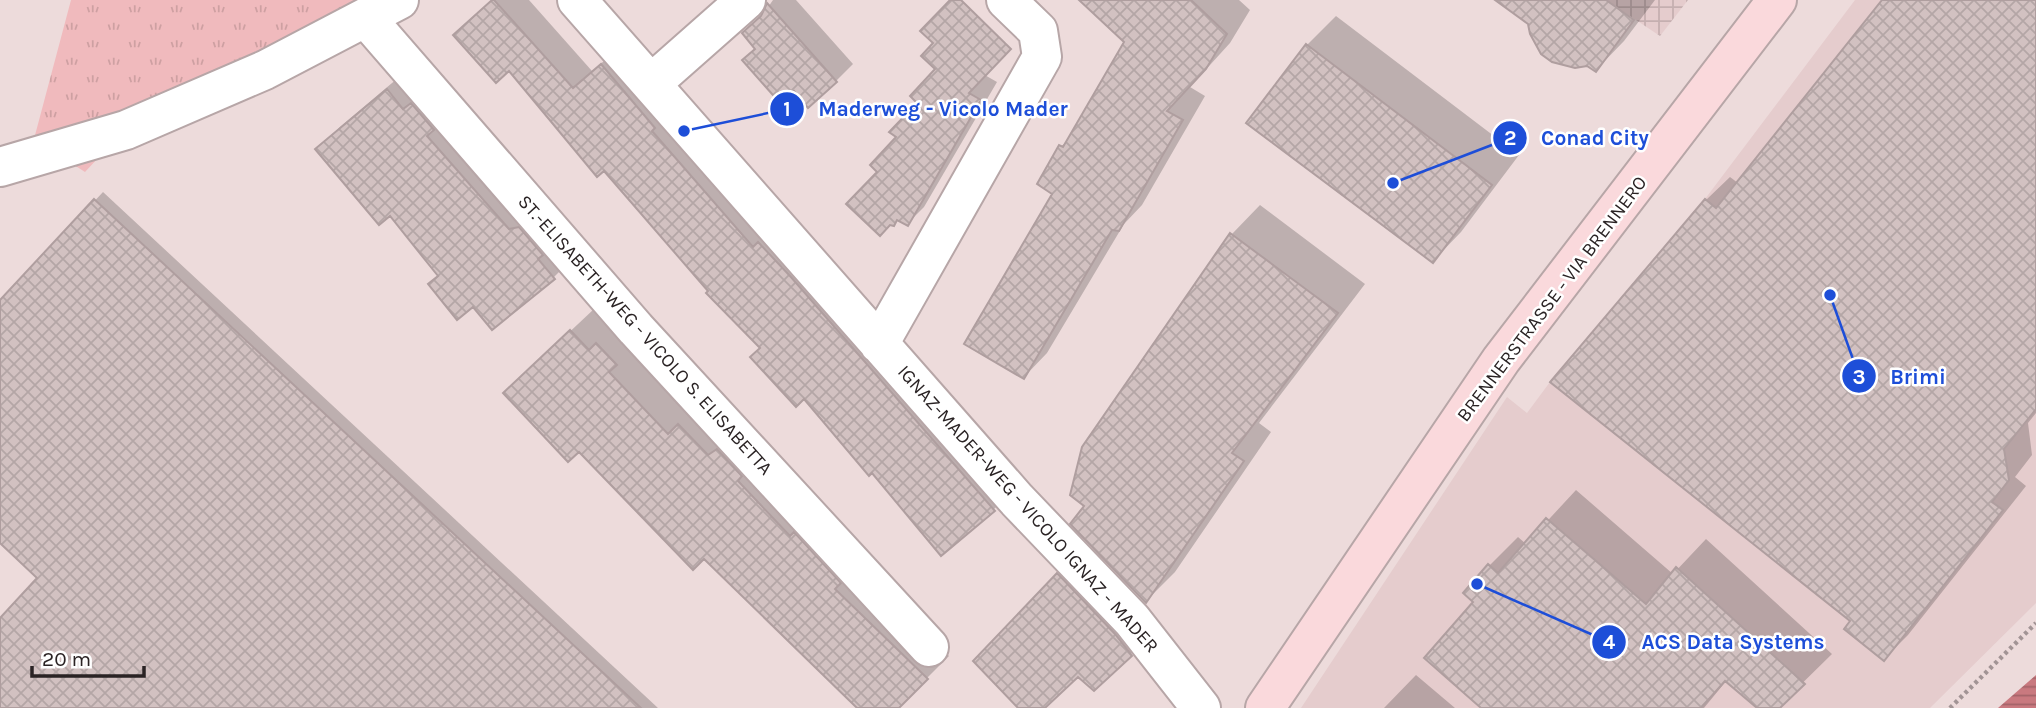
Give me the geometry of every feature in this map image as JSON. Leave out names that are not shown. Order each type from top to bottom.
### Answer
[{"type":"main road","name":"BRENNERSTRASSE - VIA BRENNERO","points":[[1265,708],[1501,360],[1777,0]]},
{"type":"street","name":"IGNAZ-MADER-WEG - VICOLO IGNAZ - MADER","points":[[577,0],[1017,500],[1132,620],[1201,708]]},
{"type":"street","points":[[652,83],[746,0]]},
{"type":"street","points":[[879,344],[1042,57],[1038,32],[1006,0]]},
{"type":"street","name":"ST.-ELISABETH-WEG - VICOLO S. ELISABETTA","points":[[0,167],[126,130],[265,70],[382,9],[636,329],[929,647]]},
{"type":"path","points":[[1950,708],[2036,623]]},
{"type":"shaded area","points":[[1606,0],[1688,0],[1660,36]]},
{"type":"shaded area","points":[[1855,0],[2036,0],[2036,603],[1930,708],[1301,708],[1507,397],[1527,413],[1550,382],[1705,199]]},
{"type":"shaded area","points":[[2036,675],[2036,708],[1998,708]]},
{"type":"green space","points":[[71,0],[404,0],[99,157],[85,172],[34,139]]},
{"type":"building","points":[[492,0],[573,88],[601,64],[655,128],[652,131],[753,247],[758,242],[790,276],[995,511],[941,556],[872,473],[869,476],[804,399],[796,407],[750,357],[760,348],[706,293],[708,291],[604,171],[597,177],[509,71],[496,83],[453,35]]},
{"type":"building","points":[[950,0],[961,0],[1011,49],[969,93],[981,100],[908,226],[897,220],[894,226],[890,225],[880,236],[846,204],[877,172],[870,165],[896,137],[889,132],[917,103],[910,96],[935,69],[921,56],[933,43],[920,31]]},
{"type":"building","points":[[1079,0],[1191,0],[1227,34],[1206,69],[1167,111],[1183,120],[1119,231],[1112,230],[1024,379],[964,344],[1052,194],[1037,184],[1059,145],[1063,147],[1124,42]]},
{"type":"building","points":[[1495,0],[1606,0],[1634,20],[1596,72],[1587,66],[1575,68],[1552,62],[1541,54],[1530,34],[1528,24]]},
{"type":"building","points":[[1882,0],[2036,0],[2036,409],[2004,449],[2009,480],[1992,502],[2003,510],[1884,661],[1844,629],[1850,621],[1550,382],[1705,199],[1716,208]]},
{"type":"building","points":[[767,3],[837,82],[808,108],[794,91],[780,103],[742,60],[755,49],[742,33],[761,16]]},
{"type":"building","points":[[1306,44],[1492,185],[1433,263],[1246,123]]},
{"type":"building","points":[[387,89],[403,109],[411,103],[434,130],[427,136],[509,229],[519,227],[543,255],[538,259],[555,279],[492,330],[473,307],[457,320],[428,284],[438,276],[390,216],[379,225],[315,149]]},
{"type":"building","points":[[94,199],[641,708],[0,708],[0,618],[37,578],[0,543],[0,300]]},
{"type":"building","points":[[1230,233],[1338,313],[1232,453],[1244,461],[1146,603],[1070,524],[1084,506],[1070,495],[1082,447]]},
{"type":"building","points":[[570,330],[589,350],[596,343],[617,365],[609,372],[668,434],[678,424],[708,455],[717,449],[742,476],[738,481],[790,536],[794,532],[841,583],[835,589],[928,679],[899,708],[857,708],[704,559],[693,570],[579,452],[568,462],[503,393]]},
{"type":"building","points":[[1546,518],[1646,604],[1676,567],[1805,684],[1780,708],[1757,708],[1725,681],[1701,708],[1481,708],[1424,658],[1473,602],[1463,593],[1488,564],[1498,573]]},
{"type":"building","points":[[1057,573],[1115,634],[1132,656],[1094,691],[1078,677],[1045,708],[1018,708],[973,661]]},
{"type":"place","name":"Maderweg - Vicolo Mader","points":[[684,131]]},
{"type":"place","name":"Conad City","points":[[1393,183]]},
{"type":"place","name":"Brimi","points":[[1830,295]]},
{"type":"place","name":"ACS Data Systems","points":[[1477,584]]}]
